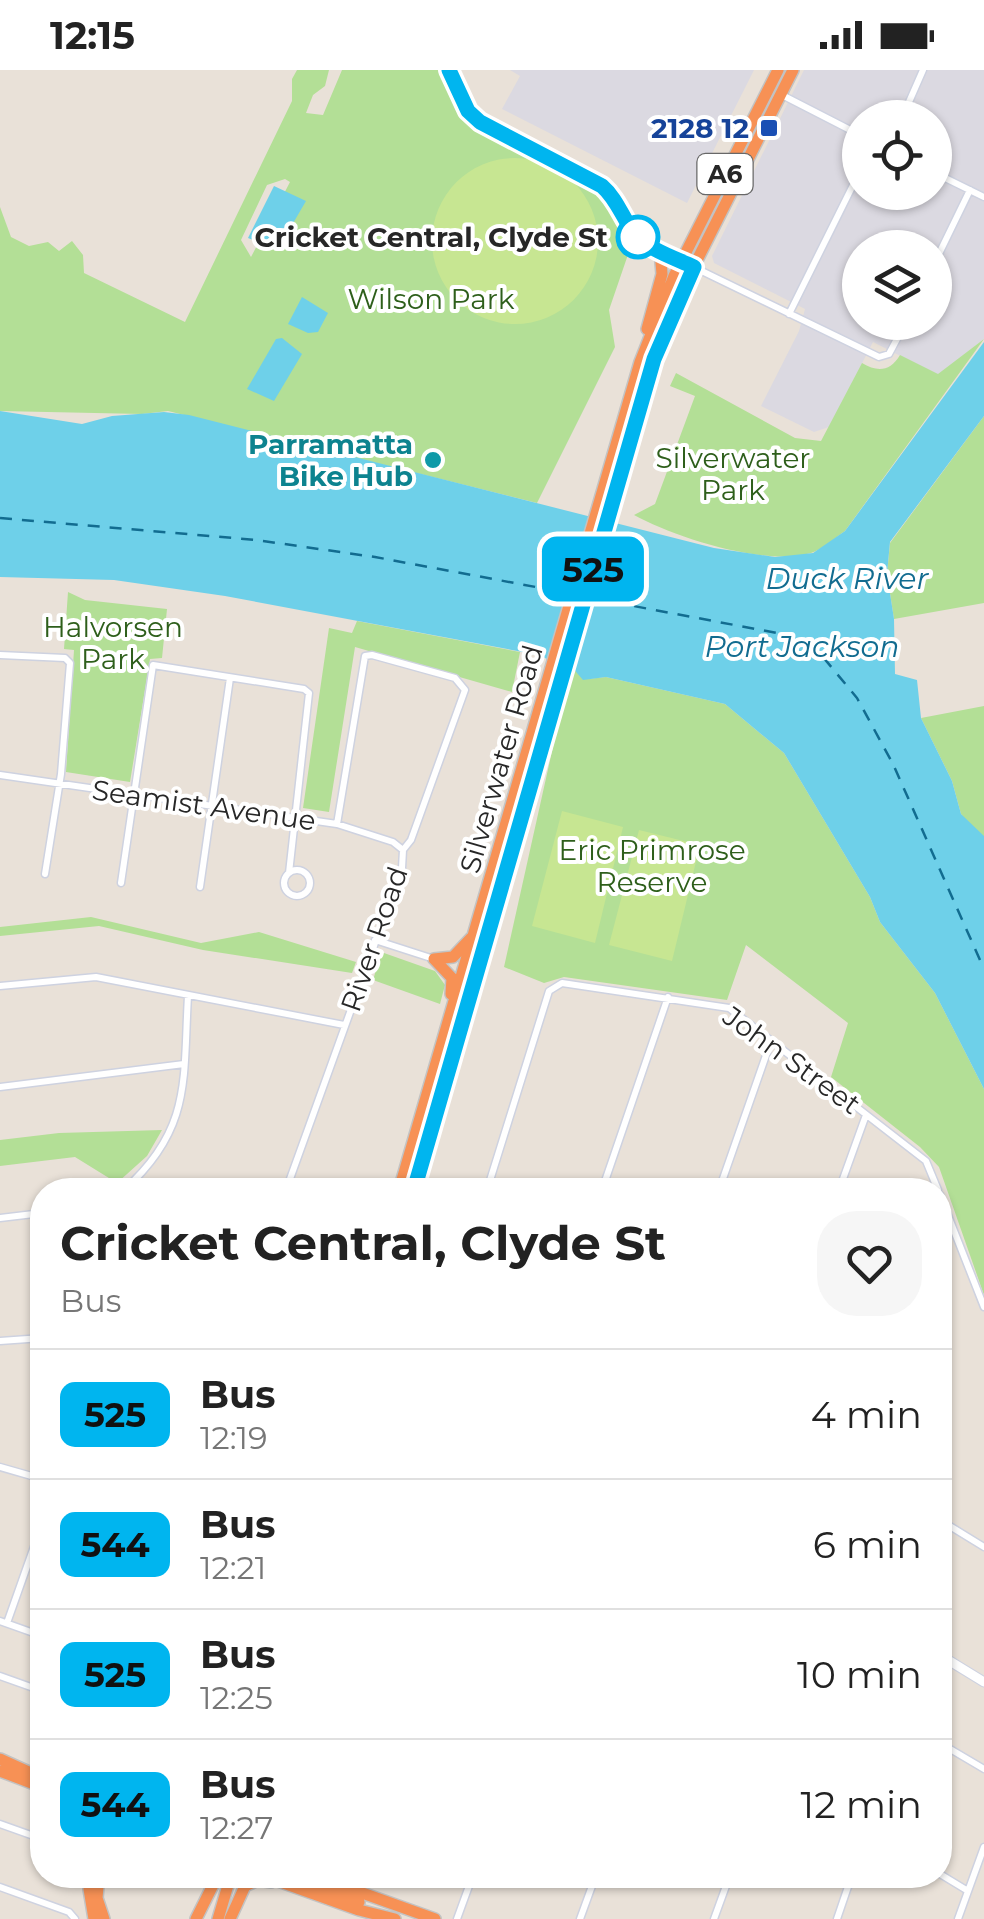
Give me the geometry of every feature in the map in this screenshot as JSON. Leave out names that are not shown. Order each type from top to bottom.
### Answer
[{"type":"highway","name":"Silverwater Road","points":[[417,1178],[645,367],[778,70]]},
{"type":"highway","name":"Silverwater Road","points":[[688,264],[793,70]]},
{"type":"highway","points":[[645,367],[650,308],[662,274],[660,251]]},
{"type":"highway","name":"Silverwater Road","points":[[403,1178],[550,698]]},
{"type":"highway","points":[[434,959],[458,953],[477,930]]},
{"type":"highway","points":[[434,959],[449,972],[453,985],[434,1057],[436,1066]]},
{"type":"highway","points":[[0,1760],[30,1773]]},
{"type":"highway","points":[[0,1771],[30,1782]]},
{"type":"highway","points":[[91,1888],[94,1919]]},
{"type":"highway","points":[[98,1888],[97,1898],[104,1919]]},
{"type":"highway","points":[[196,1919],[216,1888]]},
{"type":"highway","points":[[205,1919],[219,1888]]},
{"type":"highway","points":[[218,1919],[222,1888]]},
{"type":"highway","points":[[230,1919],[244,1888]]},
{"type":"highway","points":[[308,1888],[395,1919]]},
{"type":"highway","points":[[310,1888],[405,1919]]},
{"type":"highway","points":[[361,1888],[435,1919]]},
{"type":"street","points":[[910,100],[923,70]]},
{"type":"street","points":[[781,94],[842,126]]},
{"type":"street","points":[[952,181],[984,197]]},
{"type":"street","points":[[951,230],[970,190]]},
{"type":"street","points":[[789,314],[842,207]]},
{"type":"street","points":[[644,242],[872,355],[884,356],[897,340]]},
{"type":"street","points":[[0,654],[65,658],[70,663],[60,784],[45,874]]},
{"type":"street","name":"River Road","points":[[290,1178],[403,864],[403,850],[411,840],[465,690],[456,678],[372,654],[365,656],[337,824]]},
{"type":"street","points":[[121,883],[153,666],[304,689],[310,699],[289,873],[284,882],[285,890],[292,895],[304,894],[309,888],[308,876],[301,871],[289,873]]},
{"type":"street","points":[[200,887],[230,678]]},
{"type":"street","name":"Seamist Avenue","points":[[0,775],[337,824],[393,842],[403,850]]},
{"type":"street","points":[[375,940],[434,959]]},
{"type":"street","points":[[0,986],[96,976],[344,1024]]},
{"type":"street","name":"John Street","points":[[492,1178],[553,986],[570,983],[722,1005],[926,1162],[933,1178]]},
{"type":"street","points":[[136,1178],[153,1162],[172,1130],[184,1064],[188,995]]},
{"type":"street","points":[[606,1178],[668,997]]},
{"type":"street","points":[[722,1178],[772,1042]]},
{"type":"street","points":[[0,1087],[184,1064]]},
{"type":"street","points":[[843,1178],[866,1115]]},
{"type":"street","points":[[0,1218],[30,1215]]},
{"type":"street","name":"John Street","points":[[952,1226],[984,1307]]},
{"type":"street","points":[[0,1340],[30,1339]]},
{"type":"street","points":[[0,1467],[30,1476]]},
{"type":"street","points":[[952,1527],[984,1547]]},
{"type":"street","points":[[30,1554],[3,1622],[30,1632]]},
{"type":"street","points":[[952,1663],[984,1682]]},
{"type":"street","points":[[0,1676],[30,1687]]},
{"type":"street","points":[[952,1750],[984,1770]]},
{"type":"street","points":[[0,1824],[30,1835]]},
{"type":"street","points":[[958,1919],[984,1847]]},
{"type":"street","points":[[952,1881],[968,1891]]},
{"type":"street","points":[[0,1887],[75,1917]]},
{"type":"street","points":[[458,1919],[469,1888]]},
{"type":"street","points":[[580,1919],[591,1888]]},
{"type":"street","points":[[714,1919],[725,1888]]},
{"type":"street","points":[[836,1919],[847,1888]]},
{"type":"shaded area","points":[[510,70],[754,70],[687,203],[502,109],[520,76]]},
{"type":"shaded area","points":[[804,70],[984,70],[984,339],[938,375],[873,342],[829,427],[814,432],[761,406],[799,331],[805,309],[714,263],[712,256]]},
{"type":"green space","name":"Wilson Park","points":[[297,70],[329,70],[325,86],[313,95],[306,113],[323,115],[342,70],[440,70],[456,109],[477,127],[610,194],[633,240],[609,310],[615,347],[537,503],[168,411],[0,411],[0,207],[11,237],[29,246],[48,242],[59,251],[72,241],[83,255],[84,273],[185,322],[292,101],[292,79]],"holes":[[[285,179],[290,182],[251,257],[241,240],[267,185]]]},
{"type":"green space","points":[[515,158],[547,164],[574,182],[592,209],[598,241],[592,273],[574,300],[547,318],[515,324],[483,318],[456,300],[438,273],[432,241],[438,209],[456,182],[483,164]]},
{"type":"green space","name":"Silverwater Park","points":[[984,339],[845,531],[815,551],[792,556],[746,553],[672,532],[634,515],[655,504],[695,396],[670,386],[676,373],[795,438],[821,441],[862,363],[883,369],[900,355],[938,374]]},
{"type":"green space","points":[[984,416],[984,603],[894,619],[887,574],[890,543]]},
{"type":"green space","name":"Halvorsen Park","points":[[68,592],[85,600],[167,609],[162,658],[150,659],[130,782],[66,772],[74,650],[64,649]]},
{"type":"green space","points":[[357,621],[520,652],[512,692],[355,647],[329,812],[303,808],[329,628],[352,633]]},
{"type":"green space","name":"Eric Primrose Reserve","points":[[571,666],[587,679],[606,677],[725,704],[784,753],[870,897],[880,922],[935,993],[984,1089],[984,1295],[952,1204],[952,1178],[943,1178],[939,1167],[920,1147],[831,1077],[848,1023],[746,945],[727,1000],[564,977],[544,983],[504,967]]},
{"type":"green space","points":[[984,706],[984,845],[961,814],[952,781],[921,718]]},
{"type":"green space","points":[[562,811],[623,827],[595,943],[532,926]]},
{"type":"green space","points":[[639,830],[700,845],[672,961],[609,945]]},
{"type":"green space","points":[[91,917],[201,943],[259,932],[356,962],[352,973],[203,950],[99,926],[0,936],[0,927]]},
{"type":"green space","points":[[384,953],[435,971],[445,985],[440,1004],[373,980]]},
{"type":"green space","points":[[162,1130],[147,1156],[123,1178],[109,1178],[75,1157],[0,1166],[0,1140],[59,1133]]},
{"type":"water","points":[[274,186],[306,201],[273,248],[248,238]]},
{"type":"water","points":[[302,297],[328,313],[318,332],[308,333],[288,324]]},
{"type":"water","points":[[282,338],[302,354],[274,401],[247,389],[276,339]]},
{"type":"water","name":"Port Jackson","points":[[984,342],[984,416],[890,542],[887,574],[894,619],[895,674],[917,680],[921,718],[952,781],[961,814],[984,836],[984,1089],[935,993],[880,922],[870,897],[784,753],[725,704],[606,677],[583,680],[571,666],[528,653],[225,596],[114,580],[0,577],[0,411],[82,424],[112,416],[164,412],[189,415],[714,548],[775,557],[813,553],[845,531]]},
{"type":"ferry route","points":[[0,518],[256,540],[375,557],[568,593]]},
{"type":"ferry route","points":[[591,598],[777,633],[823,657],[857,698],[893,764],[984,969]]},
{"type":"bus line","name":"525","points":[[417,1178],[654,359],[694,267],[644,242],[602,186],[480,122],[468,111],[449,70]]},
{"type":"place","name":"2128 12","points":[[769,128]]},
{"type":"place","name":"Cricket Central, Clyde St","points":[[638,237]]},
{"type":"place","name":"Parramatta Bike Hub","points":[[433,460]]},
{"type":"water label","name":"Duck River","points":[[847,579]]}]
